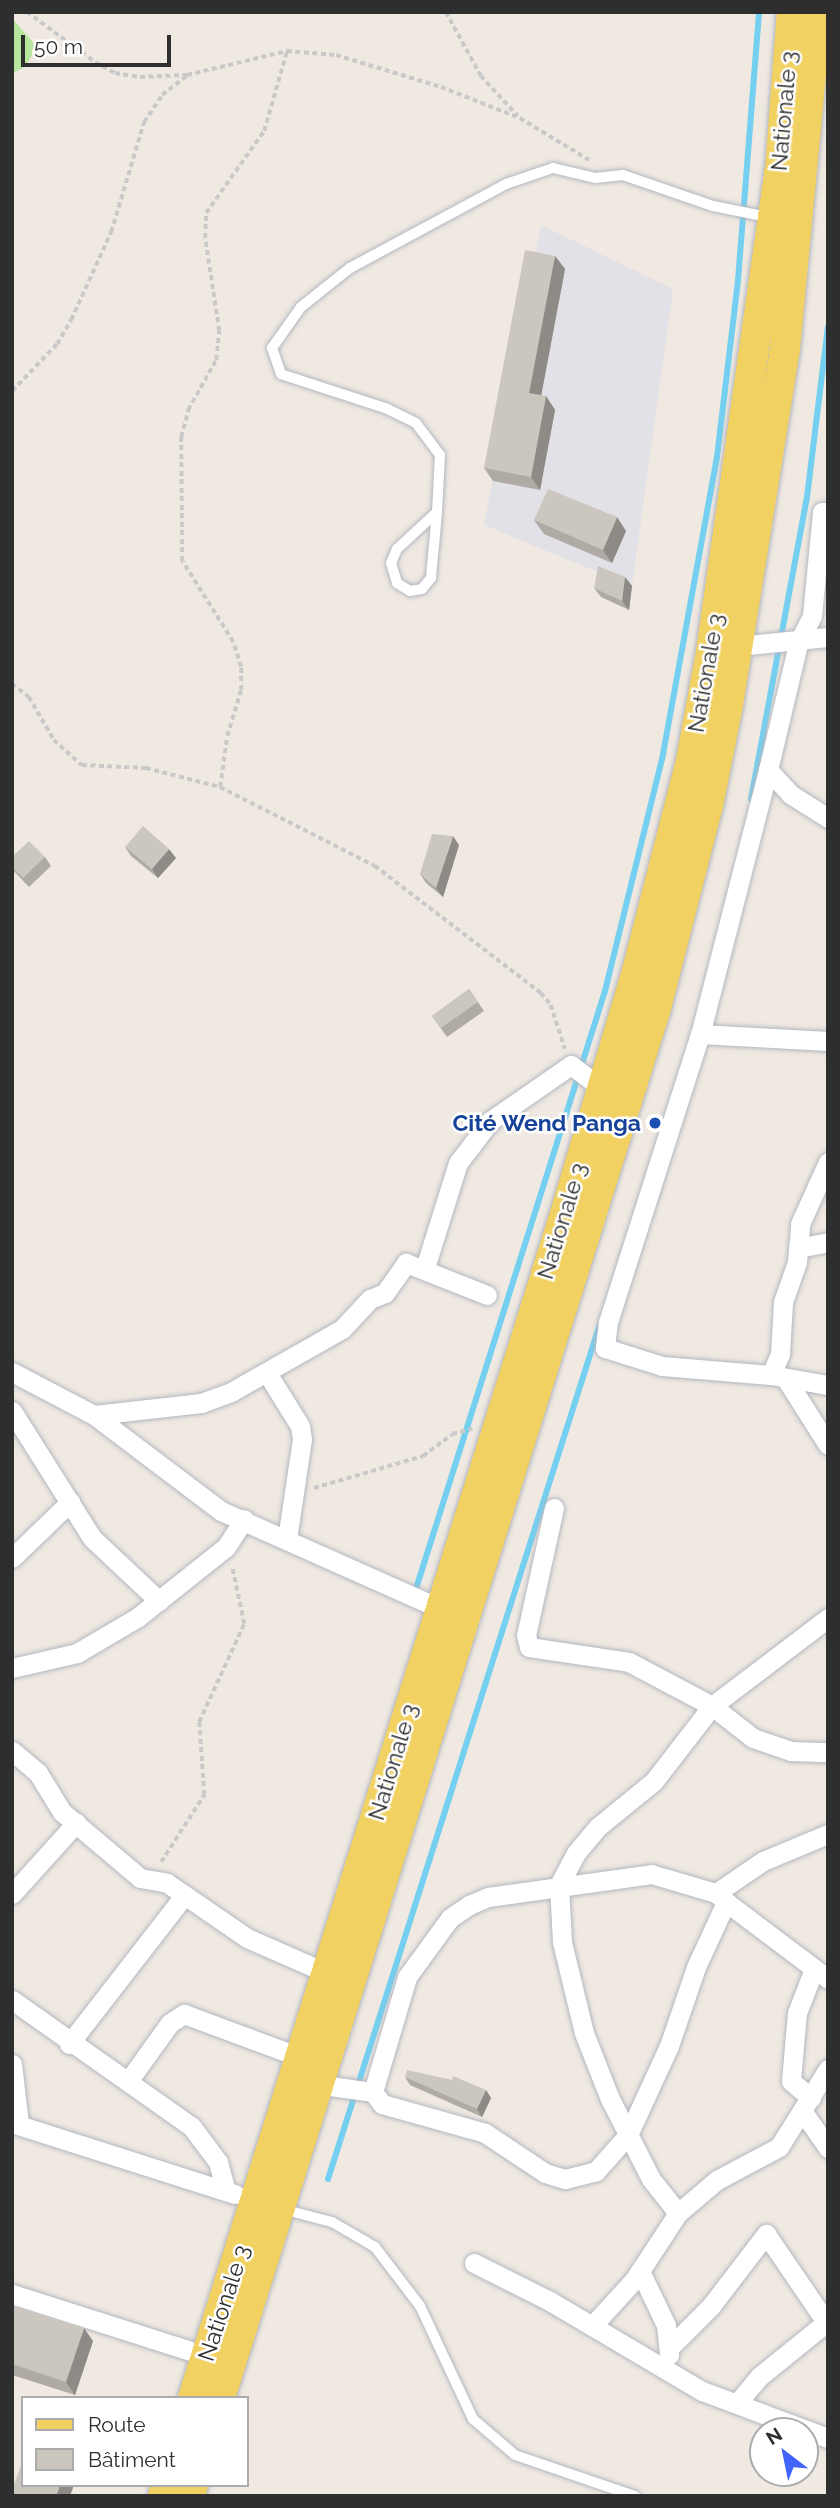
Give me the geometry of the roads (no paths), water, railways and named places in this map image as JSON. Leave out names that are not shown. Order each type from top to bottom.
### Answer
[{"type":"main road","name":"Nationale 3","points":[[194,2396],[206,2356],[316,2084],[656,1008],[692,862],[786,220],[792,12]]},
{"type":"main road","name":"Nationale 3","points":[[786,220],[819,101],[817,12]]},
{"type":"main road","name":"Nationale 3","points":[[268,2204],[302,2058],[603,1089],[691,760],[725,648]]},
{"type":"main road","points":[[220,2396],[268,2204]]},
{"type":"street","points":[[826,507],[818,589],[799,644],[700,1034],[608,1322],[605,1348],[662,1366],[779,1377],[828,1385]]},
{"type":"street","points":[[725,648],[799,644],[828,637]]},
{"type":"street","points":[[768,770],[823,811]]},
{"type":"street","points":[[700,1034],[828,1041]]},
{"type":"street","points":[[425,1269],[458,1163],[502,1110],[571,1065],[603,1089]]},
{"type":"street","points":[[828,1162],[804,1211],[798,1248],[783,1302],[779,1377],[828,1445]]},
{"type":"street","points":[[798,1248],[828,1242]]},
{"type":"street","points":[[94,1415],[201,1403],[267,1373],[357,1318],[369,1299],[385,1293],[405,1264],[425,1269],[487,1295]]},
{"type":"street","points":[[12,1372],[94,1415],[201,1498],[380,1586],[441,1609]]},
{"type":"street","points":[[267,1373],[300,1426],[302,1458],[292,1494],[287,1539]]},
{"type":"street","points":[[12,1411],[107,1555],[159,1601]]},
{"type":"street","points":[[12,1558],[70,1502]]},
{"type":"street","points":[[554,1508],[526,1635],[529,1647],[629,1662],[712,1706],[753,1738],[791,1751],[828,1752]]},
{"type":"street","points":[[12,1668],[77,1653],[159,1601],[226,1547],[244,1519]]},
{"type":"street","points":[[678,2213],[650,2179],[584,2033],[569,1982],[559,1885],[576,1853],[599,1826],[654,1781],[712,1706],[828,1618]]},
{"type":"street","points":[[12,1751],[38,1773],[54,1801],[76,1823],[140,1878],[167,1883],[183,1897],[247,1938],[329,1974]]},
{"type":"street","points":[[12,1894],[76,1823]]},
{"type":"street","points":[[316,2084],[373,2092],[382,2104],[485,2133],[545,2173],[565,2179],[596,2171],[628,2135],[721,1897],[763,1861],[828,1834]]},
{"type":"street","points":[[373,2092],[407,1977],[454,1913],[488,1897],[651,1874],[721,1897],[821,1974],[797,2013],[791,2081],[807,2105],[828,2148]]},
{"type":"street","points":[[69,2044],[183,1897]]},
{"type":"street","points":[[12,2000],[69,2044],[128,2080],[202,2137],[218,2162],[226,2191]]},
{"type":"street","points":[[128,2080],[170,2023],[184,2014],[302,2058]]},
{"type":"street","points":[[12,2064],[16,2124],[268,2204]]},
{"type":"street","points":[[593,2325],[640,2272],[678,2213],[717,2180],[779,2147],[828,2069]]},
{"type":"street","points":[[666,2369],[671,2346],[711,2306],[766,2234],[827,2321],[760,2376],[738,2402]]},
{"type":"street","points":[[474,2263],[593,2325],[702,2391],[738,2402],[828,2438]]},
{"type":"street","points":[[640,2272],[671,2346]]},
{"type":"street","points":[[12,2294],[206,2356]]},
{"type":"lane","points":[[436,512],[397,549],[391,564],[397,583],[410,591],[422,589],[431,578],[436,512],[440,455],[432,441],[416,424],[385,408],[281,374],[272,348],[279,332],[300,307],[350,268],[528,173],[553,168],[595,178],[623,175],[713,206],[786,220]]},
{"type":"lane","points":[[268,2204],[332,2222],[375,2246],[420,2306],[473,2419],[515,2455],[635,2496]]},
{"type":"waterway","points":[[414,1595],[605,991],[663,754],[717,457],[738,280],[759,12]]},
{"type":"waterway","points":[[751,799],[807,497],[828,327]]},
{"type":"waterway","points":[[328,2179],[599,1327]]},
{"type":"place","name":"Cité Wend Panga","points":[[655,1123]]}]
